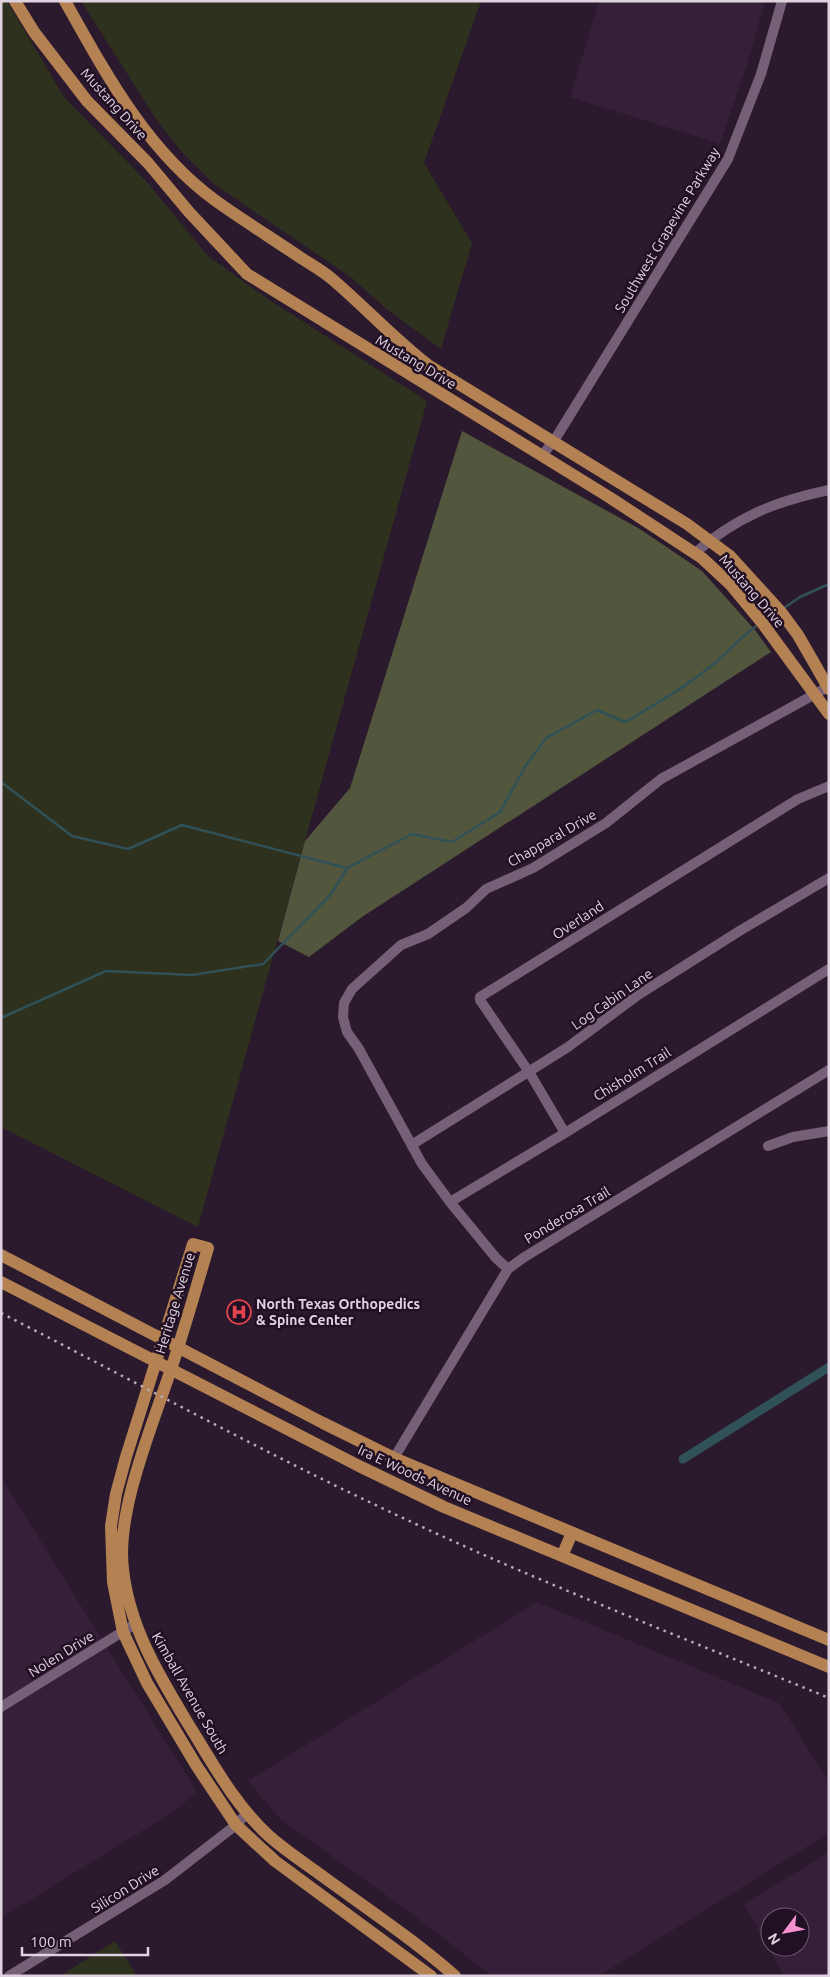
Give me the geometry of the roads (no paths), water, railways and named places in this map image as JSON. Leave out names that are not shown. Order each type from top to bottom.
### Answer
[{"type":"main road","name":"Mustang Drive","points":[[65,1],[107,76],[134,116],[170,159],[196,184],[216,201],[331,278],[428,365],[630,489],[709,540],[730,556],[781,612],[798,635],[828,688]]},
{"type":"main road","name":"Mustang Drive","points":[[21,4],[34,32],[87,101],[148,163],[219,245],[247,274],[695,552],[734,590],[763,624],[829,714]]},
{"type":"main road","name":"Heritage Avenue","points":[[156,1361],[193,1244],[208,1248],[172,1368]]},
{"type":"main road","name":"Ira E Woods Avenue","points":[[1,1256],[394,1458],[829,1640]]},
{"type":"main road","name":"Ira E Woods Avenue","points":[[1,1282],[172,1368],[359,1466],[444,1506],[829,1667]]},
{"type":"main road","name":"Kimball Avenue South","points":[[156,1361],[116,1494],[123,1571],[135,1624],[146,1650],[227,1787],[247,1813],[285,1849],[420,1946],[455,1976]]},
{"type":"main road","name":"Kimball Avenue South","points":[[172,1368],[118,1522],[113,1582],[123,1632],[147,1683],[196,1765],[236,1824],[275,1861],[431,1976]]},
{"type":"main road","points":[[562,1556],[572,1533]]},
{"type":"main road","points":[[364,1925],[372,1912]]},
{"type":"street","name":"Southwest Grapevine Parkway","points":[[542,456],[553,442],[662,268],[728,159],[761,74],[782,1]]},
{"type":"street","points":[[695,552],[724,529],[752,514],[780,502],[829,490]]},
{"type":"street","name":"Chapparal Drive","points":[[508,1269],[496,1258],[450,1202],[422,1164],[413,1144],[348,1032],[343,1017],[344,1003],[352,989],[401,945],[428,934],[466,908],[486,889],[533,868],[606,823],[661,779],[828,688]]},
{"type":"street","name":"Overland","points":[[565,1132],[529,1072],[480,1000],[480,997],[798,799],[829,786]]},
{"type":"street","name":"Log Cabin Lane","points":[[413,1144],[568,1047],[638,995],[741,930],[829,878]]},
{"type":"street","name":"Chisholm Trail","points":[[450,1202],[829,969]]},
{"type":"street","name":"Ponderosa Trail","points":[[394,1458],[508,1269],[522,1258],[829,1070]]},
{"type":"street","points":[[768,1146],[793,1137],[829,1131]]},
{"type":"street","name":"Nolen Drive","points":[[1,1707],[135,1624]]},
{"type":"street","name":"Silicon Drive","points":[[9,1976],[165,1880],[236,1824],[247,1813]]},
{"type":"waterway","points":[[784,608],[800,597],[829,584]]},
{"type":"waterway","points":[[765,620],[777,613]]},
{"type":"waterway","points":[[1,782],[72,836],[128,849],[182,825],[347,868],[412,834],[452,842],[500,812],[525,767],[546,738],[597,710],[625,722],[694,679],[758,625]]},
{"type":"waterway","points":[[1,1018],[106,971],[192,975],[263,964],[332,893],[347,868]]},
{"type":"waterway","points":[[683,1459],[829,1367]]},
{"type":"railway","points":[[1,1313],[261,1448],[418,1525],[571,1592],[829,1698]]},
{"type":"place","name":"North Texas Orthopedics & Spine Center","points":[[239,1312]]}]
